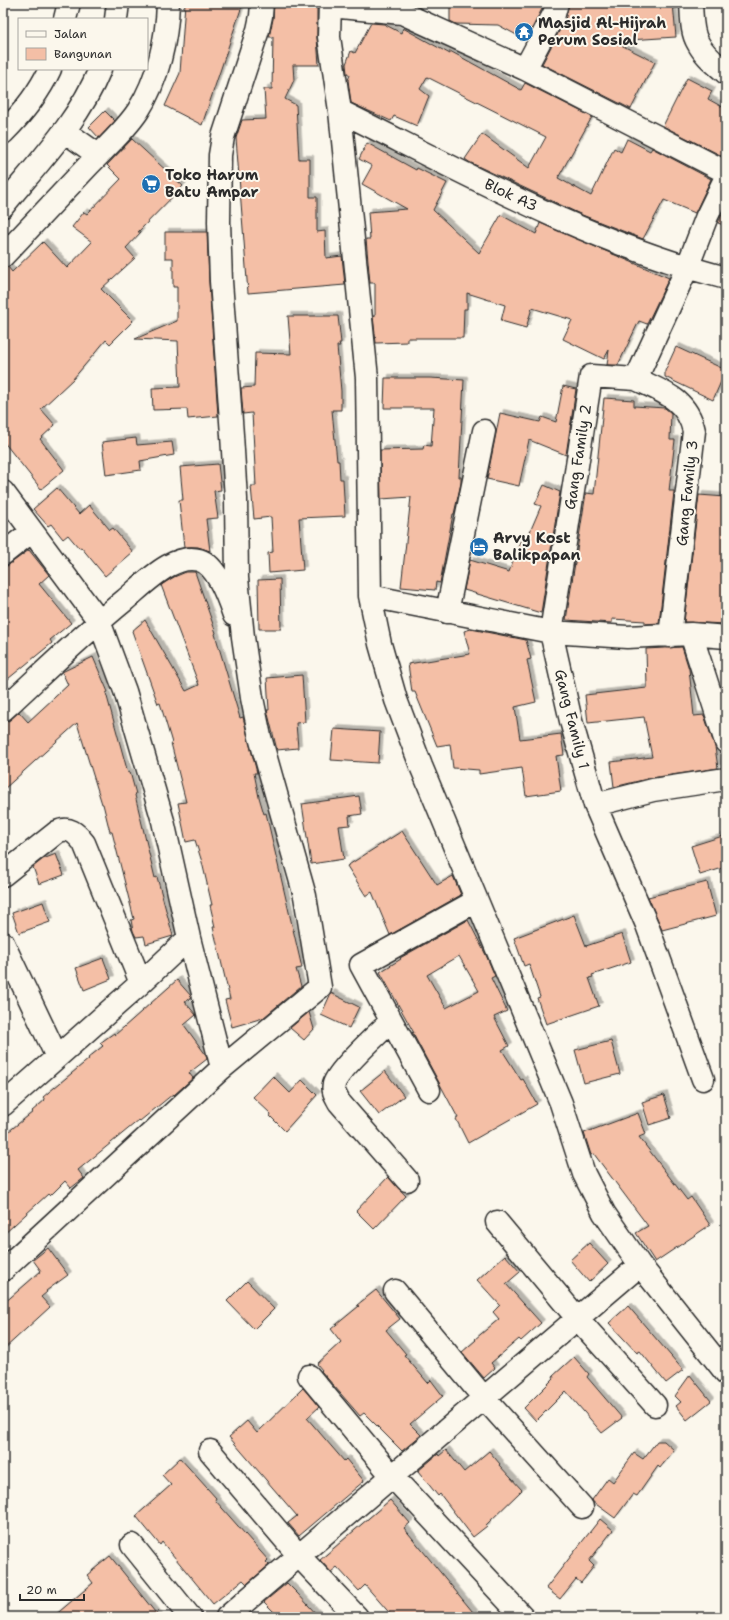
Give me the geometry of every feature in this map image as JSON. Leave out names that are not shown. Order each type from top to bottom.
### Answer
[{"type":"street","points":[[66,18],[69,3]]},
{"type":"street","points":[[116,18],[118,3]]},
{"type":"street","points":[[3,256],[128,124],[138,111],[153,80],[165,35],[168,3]]},
{"type":"street","points":[[3,1270],[222,1068],[320,987],[305,896],[260,737],[252,698],[243,637],[237,578],[233,443],[221,281],[219,222],[220,162],[223,136],[258,30],[262,16],[262,3]]},
{"type":"street","points":[[525,69],[554,14],[557,3]]},
{"type":"street","points":[[691,3],[694,30],[698,43],[710,58],[726,73]]},
{"type":"street","points":[[726,172],[402,8],[330,4],[329,37],[340,111],[367,378],[370,596],[380,644],[396,700],[476,901],[561,1103],[584,1174],[604,1213],[640,1265],[726,1373]]},
{"type":"street","points":[[3,133],[28,104],[49,70]]},
{"type":"street","points":[[3,206],[64,131],[94,85],[100,70]]},
{"type":"street","name":"Blok A3","points":[[340,111],[513,197],[598,235],[687,268],[726,278]]},
{"type":"street","points":[[64,131],[98,156]]},
{"type":"street","points":[[636,379],[687,268],[707,216],[726,177]]},
{"type":"street","name":"Gang Family 2","points":[[550,632],[591,376],[636,379]]},
{"type":"street","name":"Gang Family 3","points":[[636,379],[668,394],[687,411],[692,420],[694,431],[681,635]]},
{"type":"street","points":[[447,612],[484,431]]},
{"type":"street","points":[[3,492],[99,621],[125,691],[150,773],[163,821],[189,938],[222,1068]]},
{"type":"street","points":[[3,554],[32,531]]},
{"type":"street","points":[[3,710],[99,621],[166,567],[179,561],[191,559],[201,560],[211,568],[226,592],[243,637]]},
{"type":"street","points":[[370,596],[550,632],[627,637],[681,635],[726,637]]},
{"type":"street","name":"Gang Family 1","points":[[550,632],[570,721],[595,805],[647,925],[703,1079]]},
{"type":"street","points":[[681,635],[726,742]]},
{"type":"street","points":[[595,805],[653,790],[726,779]]},
{"type":"street","points":[[3,875],[62,829],[69,829],[78,835],[84,843],[141,983]]},
{"type":"street","points":[[429,1090],[361,965],[476,901]]},
{"type":"street","points":[[4,1101],[57,1057],[141,983],[189,938]]},
{"type":"street","points":[[3,942],[57,1057]]},
{"type":"street","points":[[391,1021],[343,1069],[334,1084],[334,1093],[339,1102],[407,1180]]},
{"type":"street","points":[[497,1222],[577,1318],[655,1405]]},
{"type":"street","points":[[227,1617],[640,1265]]},
{"type":"street","points":[[395,1291],[484,1398],[582,1507]]},
{"type":"street","points":[[309,1376],[392,1476],[523,1617]]},
{"type":"street","points":[[210,1451],[299,1556],[357,1617]]},
{"type":"street","points":[[132,1545],[190,1617]]},
{"type":"building","points":[[185,3],[243,3],[202,125],[165,106],[180,73]]},
{"type":"building","points":[[274,3],[317,3],[319,65],[293,65],[294,80],[285,99],[296,105],[299,159],[310,159],[310,197],[317,197],[317,232],[325,231],[326,258],[342,256],[345,285],[248,293],[236,138],[242,120],[266,119],[264,89],[272,89],[273,37],[269,37],[273,19]]},
{"type":"building","points":[[450,3],[544,3],[526,40],[498,25],[456,24],[450,21]]},
{"type":"building","points":[[569,3],[673,3],[676,37],[613,41],[655,62],[631,109],[542,64],[565,20]]},
{"type":"building","points":[[371,23],[384,24],[401,33],[403,28],[450,54],[450,51],[521,90],[525,83],[592,117],[558,178],[591,196],[614,148],[621,152],[627,139],[650,151],[652,148],[711,179],[695,213],[664,200],[643,239],[582,215],[469,162],[465,159],[482,134],[529,168],[546,137],[427,77],[420,89],[429,96],[417,126],[394,116],[391,121],[351,103],[348,80],[350,75],[347,73],[346,64],[351,51],[355,53]]},
{"type":"building","points":[[687,78],[712,91],[708,99],[726,109],[726,158],[663,126]]},
{"type":"building","points":[[105,111],[115,121],[99,138],[89,127]]},
{"type":"building","points":[[132,139],[183,186],[138,232],[141,232],[126,248],[135,258],[101,289],[133,321],[110,344],[106,340],[73,379],[41,409],[55,425],[40,439],[64,470],[41,489],[3,441],[3,268],[8,267],[12,272],[43,242],[67,268],[92,242],[72,227],[84,212],[87,214],[121,179],[107,165]]},
{"type":"building","points":[[367,143],[416,170],[417,168],[447,183],[433,210],[479,253],[501,215],[536,234],[540,223],[669,278],[647,324],[639,321],[618,365],[607,365],[609,350],[604,359],[563,339],[572,320],[532,308],[526,328],[501,321],[505,305],[467,293],[467,309],[464,309],[463,338],[407,338],[407,342],[376,343],[373,316],[375,316],[375,283],[370,283],[366,239],[370,239],[368,212],[407,209],[362,184],[372,166],[359,159]]},
{"type":"building","points":[[726,206],[726,226],[718,223]]},
{"type":"building","points":[[165,232],[207,232],[218,416],[188,419],[187,409],[153,410],[152,388],[180,387],[178,341],[135,339],[177,321],[177,287],[173,287],[173,258],[165,258]]},
{"type":"building","points":[[288,316],[338,316],[341,343],[339,343],[340,346],[337,346],[341,410],[332,410],[337,461],[339,461],[340,479],[343,479],[345,516],[299,518],[303,570],[269,573],[268,553],[273,552],[271,517],[254,519],[251,486],[256,486],[252,413],[243,414],[241,388],[254,387],[255,353],[291,354]]},
{"type":"building","points":[[676,347],[726,370],[713,400],[665,377],[665,371]]},
{"type":"building","points":[[385,378],[464,380],[459,477],[461,477],[461,483],[453,514],[440,583],[436,582],[435,590],[401,587],[411,497],[381,499],[380,450],[423,449],[424,445],[431,446],[434,408],[384,408]]},
{"type":"building","points":[[563,386],[576,389],[566,455],[529,440],[519,486],[487,479],[500,413],[540,422],[542,417],[556,422]]},
{"type":"building","points":[[604,398],[634,400],[634,406],[665,408],[671,413],[670,440],[675,440],[669,491],[674,492],[659,623],[645,624],[645,621],[612,619],[612,623],[566,620],[586,493],[594,494]]},
{"type":"building","points":[[136,438],[137,445],[172,442],[174,455],[140,461],[141,470],[106,475],[102,442]]},
{"type":"building","points":[[218,464],[221,490],[214,491],[218,518],[206,519],[210,551],[198,547],[184,547],[179,500],[183,500],[180,467]]},
{"type":"building","points":[[544,485],[560,492],[541,613],[464,590],[470,560],[509,572],[521,539],[526,541],[541,506],[535,504]]},
{"type":"building","points":[[57,488],[79,514],[89,505],[110,530],[113,528],[133,552],[105,576],[81,547],[79,548],[68,535],[63,539],[51,524],[48,526],[33,509]]},
{"type":"building","points":[[699,495],[726,497],[726,624],[684,622]]},
{"type":"building","points":[[29,550],[49,575],[39,584],[71,623],[50,640],[52,643],[3,683],[3,569]]},
{"type":"building","points":[[186,572],[195,572],[216,633],[215,634],[240,718],[243,717],[257,773],[254,773],[259,797],[264,814],[266,813],[302,968],[296,969],[301,986],[263,1018],[232,1027],[225,1000],[230,999],[213,927],[215,927],[210,905],[212,905],[202,862],[195,840],[186,842],[178,803],[186,802],[172,743],[160,703],[158,704],[132,631],[145,620],[186,691],[199,685],[161,585]]},
{"type":"building","points":[[280,579],[281,629],[259,629],[258,580]]},
{"type":"building","points":[[471,629],[526,640],[531,659],[527,660],[536,702],[515,707],[520,739],[561,734],[564,755],[556,756],[561,791],[526,796],[522,768],[479,774],[479,770],[453,768],[450,744],[437,746],[415,692],[412,692],[408,664],[470,654],[464,631]]},
{"type":"building","points":[[682,647],[689,669],[694,716],[704,715],[715,747],[718,768],[651,778],[614,787],[611,762],[652,757],[644,717],[588,723],[585,695],[647,688],[646,649]]},
{"type":"building","points":[[93,657],[108,692],[106,693],[128,773],[130,772],[136,794],[155,878],[157,877],[173,936],[146,944],[144,936],[136,937],[133,931],[131,920],[134,919],[112,832],[110,832],[103,804],[77,723],[3,790],[3,722],[11,719],[19,712],[28,722],[68,685],[62,672]]},
{"type":"building","points":[[302,675],[305,722],[296,723],[298,748],[277,750],[267,710],[269,710],[267,678]]},
{"type":"building","points":[[334,729],[380,732],[378,763],[331,760]]},
{"type":"building","points":[[359,796],[362,814],[349,816],[350,825],[339,826],[344,859],[311,864],[302,804]]},
{"type":"building","points":[[402,831],[437,885],[453,876],[461,895],[390,935],[372,892],[366,896],[347,866]]},
{"type":"building","points":[[726,835],[726,867],[700,875],[691,846]]},
{"type":"building","points":[[56,854],[64,875],[39,884],[33,867],[43,859]]},
{"type":"building","points":[[707,882],[716,916],[662,930],[648,897]]},
{"type":"building","points":[[43,902],[50,922],[19,933],[12,913]]},
{"type":"building","points":[[574,915],[586,946],[622,934],[631,962],[592,975],[593,977],[589,978],[599,1006],[546,1024],[537,998],[540,997],[529,964],[524,966],[514,938]]},
{"type":"building","points":[[468,920],[495,976],[491,978],[507,1011],[494,1017],[509,1046],[502,1050],[521,1080],[523,1079],[537,1104],[468,1143],[456,1119],[458,1118],[412,1032],[414,1033],[380,972],[401,959],[400,958]],"holes":[[[459,956],[479,991],[446,1008],[427,975]]]},
{"type":"building","points":[[103,958],[111,979],[84,990],[76,968]]},
{"type":"building","points":[[177,980],[191,996],[191,998],[185,1002],[196,1015],[184,1025],[206,1055],[207,1059],[189,1073],[193,1078],[174,1095],[173,1094],[140,1121],[139,1120],[78,1170],[84,1178],[71,1188],[65,1181],[50,1196],[48,1194],[3,1235],[3,1136],[33,1112],[32,1111],[45,1100],[43,1097],[103,1046],[100,1043],[114,1033],[115,1035]]},
{"type":"building","points":[[331,993],[359,1007],[349,1028],[321,1015]]},
{"type":"building","points":[[309,1012],[314,1029],[304,1040],[290,1028]]},
{"type":"building","points":[[611,1041],[620,1074],[584,1083],[575,1050]]},
{"type":"building","points":[[385,1071],[404,1096],[379,1115],[360,1091]]},
{"type":"building","points":[[273,1076],[290,1093],[302,1080],[317,1095],[285,1131],[270,1116],[271,1114],[253,1097]]},
{"type":"building","points":[[664,1095],[671,1118],[649,1125],[642,1102]]},
{"type":"building","points":[[638,1113],[646,1134],[639,1137],[687,1200],[691,1197],[710,1225],[655,1262],[636,1233],[648,1226],[594,1154],[591,1155],[584,1133]]},
{"type":"building","points":[[388,1177],[406,1196],[374,1229],[356,1211]]},
{"type":"building","points":[[589,1243],[608,1264],[589,1282],[570,1260]]},
{"type":"building","points":[[48,1248],[68,1275],[46,1291],[47,1292],[41,1297],[50,1307],[3,1350],[3,1304],[41,1271],[33,1260]]},
{"type":"building","points":[[505,1255],[520,1272],[506,1284],[541,1323],[521,1341],[519,1339],[491,1363],[495,1368],[484,1378],[462,1352],[499,1319],[493,1312],[500,1305],[477,1280]]},
{"type":"building","points":[[247,1281],[274,1309],[254,1329],[227,1301]]},
{"type":"building","points":[[376,1290],[400,1319],[386,1330],[406,1354],[404,1355],[428,1383],[431,1380],[443,1396],[410,1424],[421,1435],[402,1451],[364,1413],[360,1416],[321,1371],[322,1370],[317,1364],[341,1342],[331,1329]]},
{"type":"building","points":[[628,1306],[683,1370],[666,1383],[640,1351],[637,1353],[609,1323]]},
{"type":"building","points":[[574,1357],[589,1374],[587,1377],[622,1418],[602,1433],[566,1391],[536,1421],[524,1408],[554,1378],[553,1376]]},
{"type":"building","points":[[690,1375],[711,1401],[687,1420],[676,1406],[681,1402],[675,1396]]},
{"type":"building","points":[[303,1388],[319,1407],[307,1418],[344,1461],[346,1459],[364,1481],[299,1536],[288,1523],[297,1516],[229,1437],[247,1421],[257,1433]]},
{"type":"building","points":[[657,1441],[664,1441],[674,1450],[660,1468],[658,1466],[637,1496],[633,1494],[615,1518],[593,1502],[592,1500],[608,1478],[613,1482],[634,1453],[643,1459]]},
{"type":"building","points":[[446,1450],[464,1472],[489,1451],[500,1464],[499,1465],[522,1490],[486,1525],[487,1526],[473,1537],[440,1494],[438,1496],[418,1471],[438,1454],[439,1456]]},
{"type":"building","points":[[180,1458],[268,1560],[266,1562],[269,1565],[247,1584],[243,1580],[213,1604],[162,1542],[160,1545],[136,1516],[171,1485],[162,1475]]},
{"type":"building","points":[[390,1500],[410,1523],[404,1528],[477,1617],[393,1617],[365,1585],[359,1591],[337,1567],[331,1572],[320,1560]]},
{"type":"building","points":[[600,1519],[613,1530],[589,1561],[594,1566],[581,1583],[576,1579],[560,1599],[546,1588]]},
{"type":"building","points":[[110,1556],[159,1617],[53,1617],[93,1583],[87,1575]]},
{"type":"building","points":[[287,1583],[319,1617],[279,1617],[264,1602]]},
{"type":"place","name":"Masjid Al-Hijrah Perum Sosial","points":[[524,32]]},
{"type":"place","name":"Toko Harum Batu Ampar","points":[[151,184]]},
{"type":"place","name":"Arvy Kost Balikpapan","points":[[479,547]]}]
